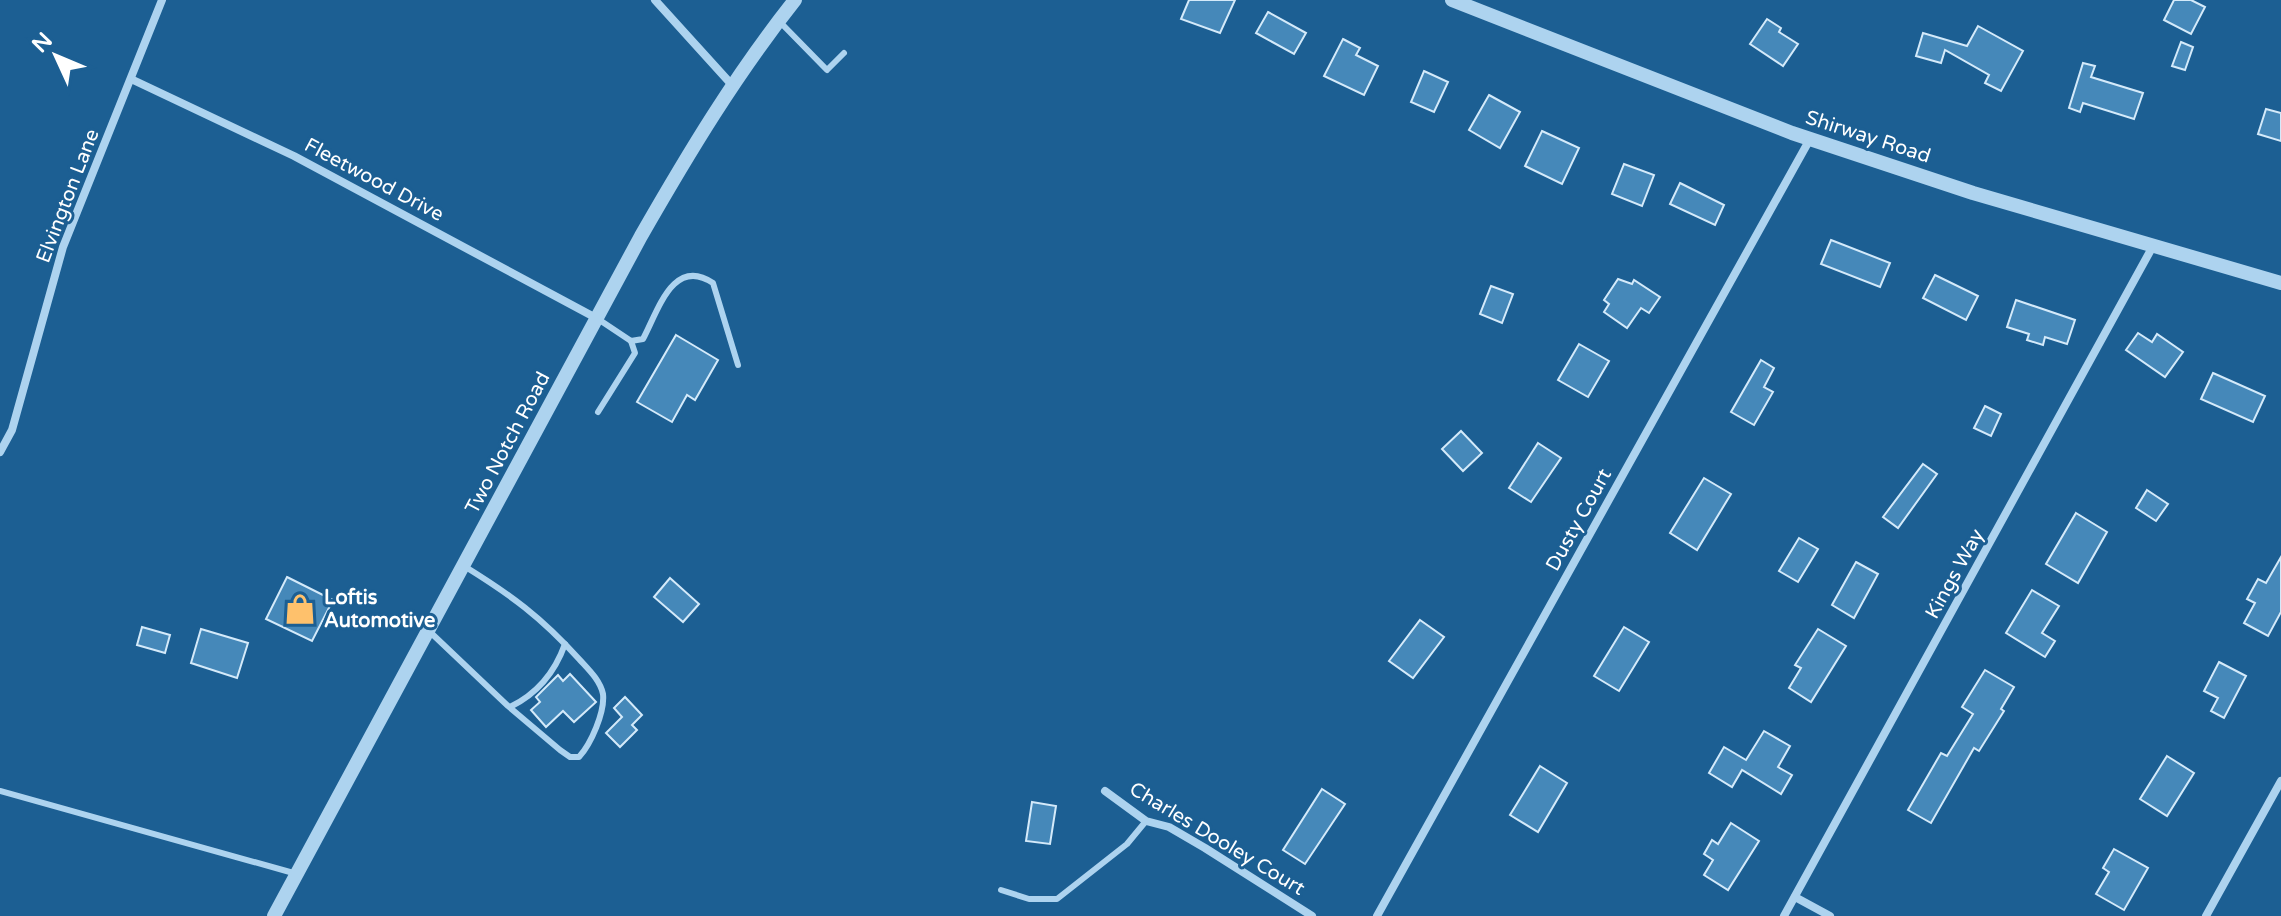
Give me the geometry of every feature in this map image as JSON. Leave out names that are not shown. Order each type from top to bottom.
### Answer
[{"type":"street","name":"Elvington Lane","points":[[0,452],[12,430],[63,247],[162,0]]},
{"type":"street","points":[[655,0],[732,85]]},
{"type":"street","name":"Two Notch Road","points":[[274,916],[689,152],[732,85],[795,0]]},
{"type":"street","name":"Shirway Road","points":[[1452,0],[1810,139],[1973,193],[2281,283]]},
{"type":"street","name":"Fleetwood Drive","points":[[131,79],[281,149],[598,319]]},
{"type":"street","name":"Dusty Court","points":[[1377,916],[1810,139]]},
{"type":"street","name":"Kings Way","points":[[1784,916],[2153,246]]},
{"type":"street","points":[[2206,916],[2281,781]]},
{"type":"street","name":"Charles Dooley Court","points":[[1105,791],[1146,821],[1169,827],[1312,916]]},
{"type":"street","points":[[1795,897],[1830,916]]},
{"type":"lane","points":[[779,21],[827,70],[844,53]]},
{"type":"lane","points":[[631,341],[643,339],[672,284],[684,276],[701,275],[713,283],[738,365]]},
{"type":"lane","points":[[598,319],[631,341],[635,353],[598,412]]},
{"type":"lane","points":[[429,631],[510,707],[570,757],[579,757],[586,750],[602,707],[603,693],[595,677],[514,597],[464,566]]},
{"type":"lane","points":[[510,707],[526,699],[553,671],[565,644]]},
{"type":"lane","points":[[0,791],[297,874]]},
{"type":"lane","points":[[1001,890],[1029,899],[1057,899],[1127,844],[1146,821]]},
{"type":"building","points":[[1189,0],[1235,0],[1220,33],[1181,19]]},
{"type":"building","points":[[2174,0],[2191,0],[2205,7],[2191,34],[2164,20]]},
{"type":"building","points":[[1268,12],[1306,33],[1294,54],[1256,33]]},
{"type":"building","points":[[1767,19],[1781,28],[1779,32],[1798,44],[1783,66],[1750,44]]},
{"type":"building","points":[[1978,26],[2023,51],[2001,91],[1985,83],[1989,75],[1945,50],[1941,63],[1916,56],[1923,33],[1967,46]]},
{"type":"building","points":[[1343,39],[1360,48],[1356,55],[1378,66],[1364,95],[1324,76]]},
{"type":"building","points":[[2181,42],[2193,47],[2185,70],[2172,66]]},
{"type":"building","points":[[2083,63],[2095,66],[2091,77],[2143,93],[2134,119],[2083,103],[2080,112],[2069,108]]},
{"type":"building","points":[[1424,71],[1448,82],[1434,112],[1411,102]]},
{"type":"building","points":[[1489,95],[1520,112],[1500,148],[1469,130]]},
{"type":"building","points":[[2266,109],[2281,113],[2281,141],[2258,134]]},
{"type":"building","points":[[1542,131],[1579,148],[1562,184],[1525,166]]},
{"type":"building","points":[[1624,164],[1654,175],[1642,206],[1612,194]]},
{"type":"building","points":[[1680,183],[1724,205],[1715,225],[1670,204]]},
{"type":"building","points":[[1831,240],[1890,263],[1880,287],[1821,264]]},
{"type":"building","points":[[1935,275],[1978,296],[1966,320],[1923,298]]},
{"type":"building","points":[[1618,279],[1632,284],[1634,280],[1660,297],[1649,313],[1641,308],[1627,328],[1604,312],[1609,304],[1604,300]]},
{"type":"building","points":[[1491,286],[1513,294],[1502,323],[1480,314]]},
{"type":"building","points":[[2016,300],[2075,320],[2067,344],[2045,337],[2043,345],[2027,340],[2029,334],[2007,327]]},
{"type":"building","points":[[2138,333],[2152,342],[2157,334],[2183,352],[2165,377],[2126,350]]},
{"type":"building","points":[[676,335],[718,360],[695,400],[687,395],[672,422],[637,402]]},
{"type":"building","points":[[1579,344],[1609,361],[1588,397],[1558,380]]},
{"type":"building","points":[[1761,360],[1774,368],[1764,387],[1773,392],[1754,425],[1731,412]]},
{"type":"building","points":[[2213,373],[2265,396],[2253,422],[2201,399]]},
{"type":"building","points":[[1985,406],[2001,414],[1991,436],[1974,428]]},
{"type":"building","points":[[1461,431],[1482,453],[1463,471],[1442,449]]},
{"type":"building","points":[[1538,443],[1561,458],[1531,502],[1509,488]]},
{"type":"building","points":[[1923,464],[1937,474],[1898,528],[1883,517]]},
{"type":"building","points":[[1704,478],[1731,494],[1697,550],[1670,533]]},
{"type":"building","points":[[2147,490],[2168,504],[2156,521],[2136,508]]},
{"type":"building","points":[[2076,513],[2107,532],[2078,583],[2046,564]]},
{"type":"building","points":[[1799,538],[1818,549],[1798,582],[1779,571]]},
{"type":"building","points":[[2281,557],[2281,612],[2268,636],[2244,623],[2255,603],[2247,599],[2258,579],[2266,583]]},
{"type":"building","points":[[1856,562],[1878,574],[1854,618],[1832,605]]},
{"type":"building","name":"Loftis Automotive","points":[[287,577],[333,600],[312,641],[266,619]]},
{"type":"building","points":[[670,578],[699,604],[683,622],[654,597]]},
{"type":"building","points":[[2032,590],[2059,606],[2042,633],[2055,641],[2045,657],[2006,633]]},
{"type":"building","points":[[1420,620],[1444,637],[1413,678],[1389,661]]},
{"type":"building","points":[[142,627],[170,635],[165,653],[137,645]]},
{"type":"building","points":[[1624,627],[1649,642],[1619,691],[1594,676]]},
{"type":"building","points":[[201,629],[248,643],[237,678],[191,663]]},
{"type":"building","points":[[1818,629],[1846,646],[1811,702],[1789,688],[1801,668],[1795,665]]},
{"type":"building","points":[[2219,662],[2246,676],[2224,718],[2211,711],[2218,698],[2204,691]]},
{"type":"building","points":[[1985,670],[2014,687],[2001,709],[2004,711],[1979,751],[1974,748],[1931,823],[1908,810],[1941,753],[1947,756],[1973,714],[1962,707]]},
{"type":"building","points":[[570,674],[596,702],[574,722],[563,711],[546,727],[531,710],[540,702],[536,697],[558,675],[563,681]]},
{"type":"building","points":[[625,697],[642,715],[632,725],[637,730],[620,747],[606,733],[622,717],[614,708]]},
{"type":"building","points":[[1764,731],[1790,746],[1778,767],[1792,775],[1781,794],[1742,770],[1732,787],[1709,773],[1724,747],[1746,760]]},
{"type":"building","points":[[2167,756],[2194,773],[2167,816],[2140,799]]},
{"type":"building","points":[[1540,766],[1567,783],[1538,832],[1510,815]]},
{"type":"building","points":[[1322,789],[1345,804],[1305,864],[1283,850]]},
{"type":"building","points":[[1032,802],[1056,806],[1050,844],[1026,841]]},
{"type":"building","points":[[1731,823],[1759,841],[1728,890],[1704,875],[1713,860],[1704,854],[1712,840],[1718,844]]},
{"type":"building","points":[[2114,849],[2148,868],[2124,910],[2096,894],[2109,872],[2103,868]]},
{"type":"place","name":"Loftis Automotive","points":[[300,609]]}]
